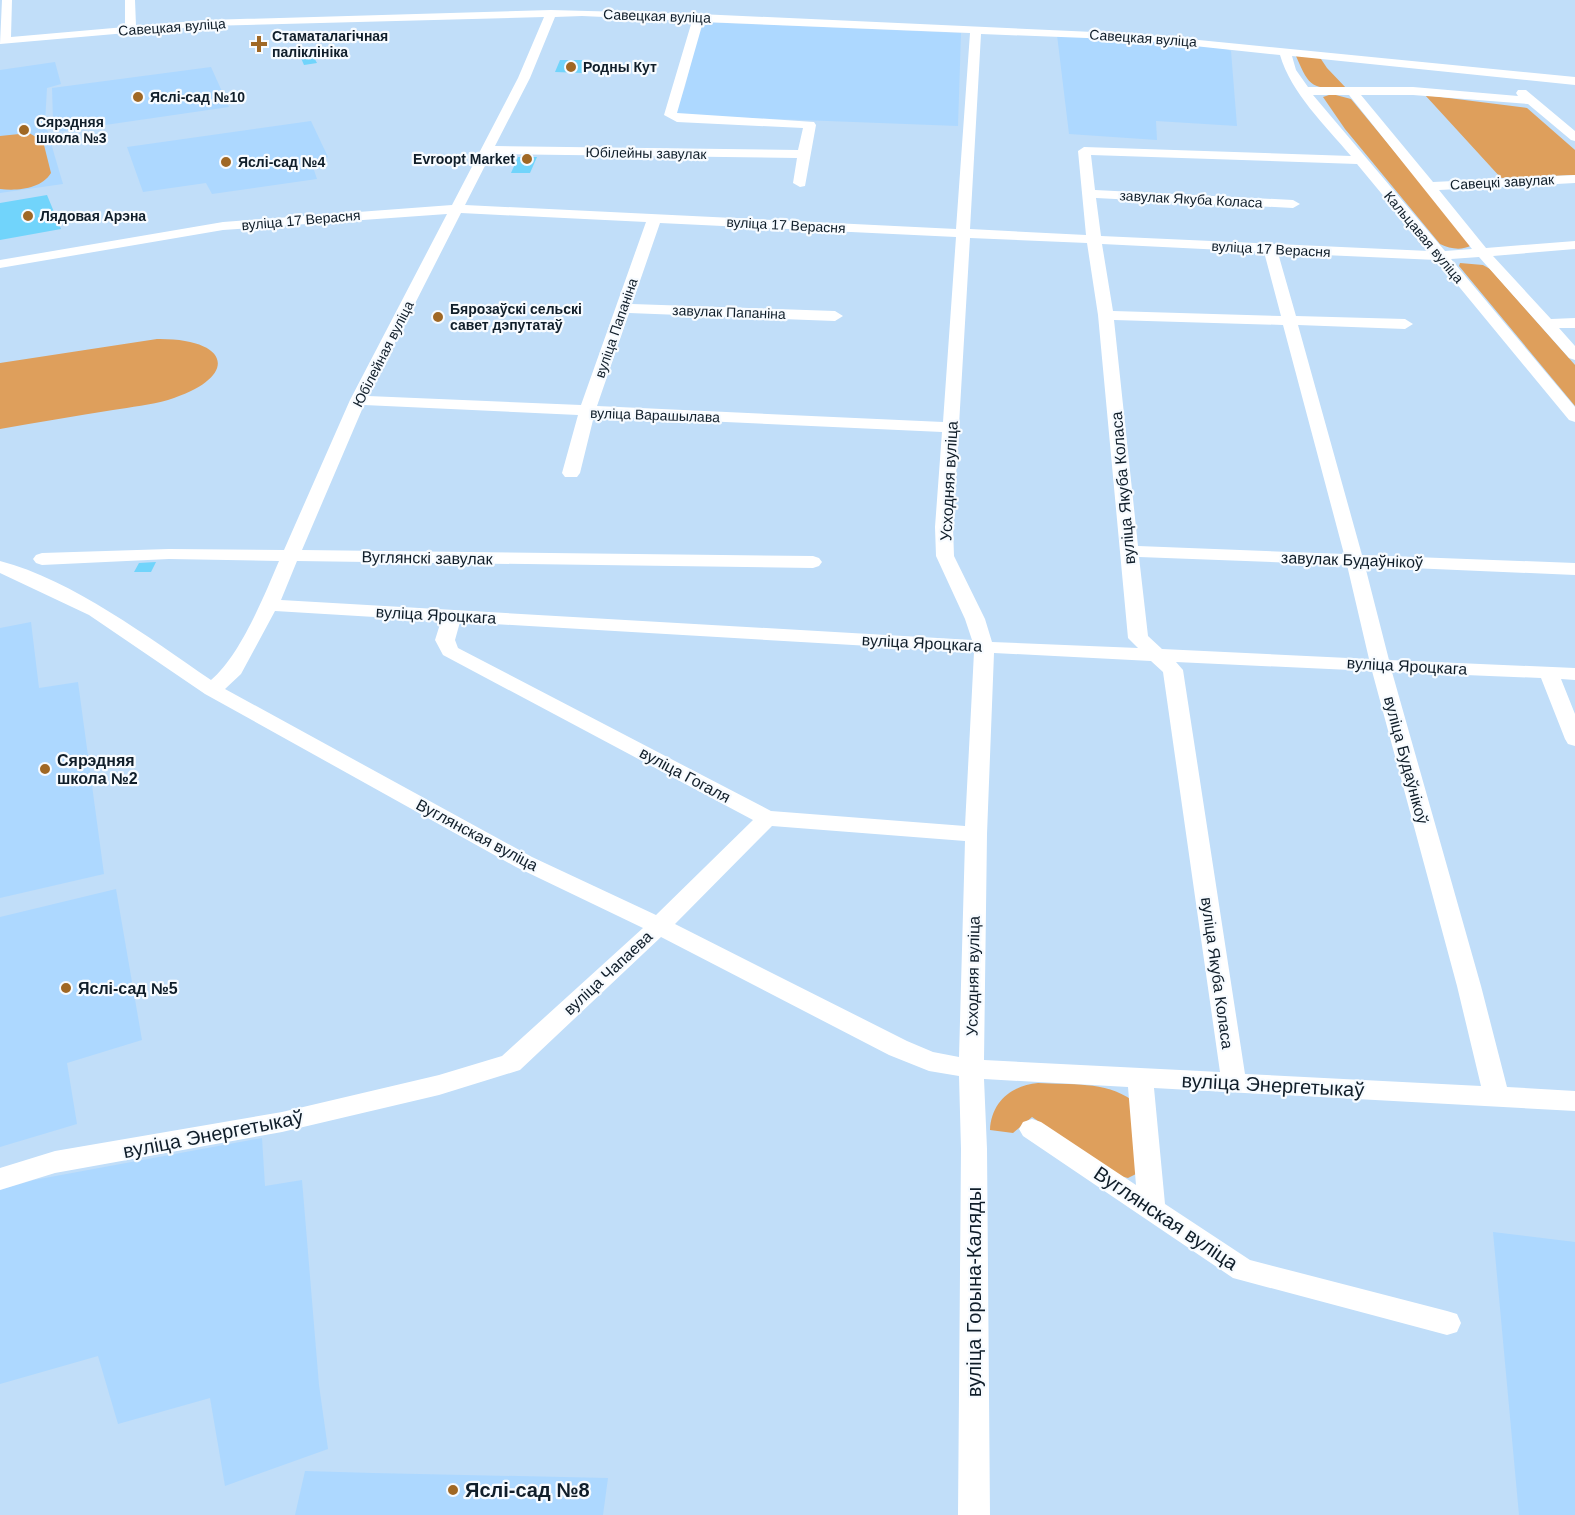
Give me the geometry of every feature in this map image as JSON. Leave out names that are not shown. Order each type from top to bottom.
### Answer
[{"type":"street","points":[[3,40],[7,0]]},
{"type":"street","points":[[130,0],[131,29]]},
{"type":"street","points":[[530,14],[535,1]]},
{"type":"street","name":"Савецкая вуліца","points":[[3,40],[207,23],[445,11],[530,14],[640,10],[699,17],[1138,37],[1575,81]]},
{"type":"street","name":"Юбілейная вуліца","points":[[212,690],[231,674],[268,605],[358,400],[527,72],[550,13]]},
{"type":"street","points":[[699,17],[670,116],[810,125],[800,183]]},
{"type":"street","name":"Усходняя вуліца","points":[[971,1069],[976,834],[984,647],[975,620],[945,556],[944,527],[976,29]]},
{"type":"street","name":"Кальцавая вуліца","points":[[1284,50],[1290,70],[1305,91],[1575,417]]},
{"type":"street","points":[[1500,72],[1575,137]]},
{"type":"street","points":[[1305,91],[1413,91],[1532,101]]},
{"type":"street","points":[[1353,92],[1483,253],[1575,355]]},
{"type":"street","name":"Юбілейны завулак","points":[[488,150],[804,154]]},
{"type":"street","name":"вуліца Якуба Коласа","points":[[1234,1083],[1173,670],[1138,638],[1106,315],[1094,240],[1084,151],[1360,160]]},
{"type":"street","name":"Савецкі завулак","points":[[1429,186],[1575,179]]},
{"type":"street","name":"завулак Якуба Коласа","points":[[1089,194],[1293,204]]},
{"type":"street","name":"вуліца 17 Верасня","points":[[0,264],[223,226],[456,209],[1440,256],[1575,245]]},
{"type":"street","name":"вуліца Папаніна","points":[[571,473],[587,412],[654,219]]},
{"type":"street","name":"вуліца Будаўнікоў","points":[[1270,249],[1355,561],[1380,664],[1469,986],[1496,1096]]},
{"type":"street","name":"завулак Папаніна","points":[[624,308],[835,316]]},
{"type":"street","points":[[1106,315],[1405,324]]},
{"type":"street","points":[[1547,324],[1575,323]]},
{"type":"street","name":"вуліца Варашылава","points":[[358,400],[952,427]]},
{"type":"street","name":"завулак Будаўнікоў","points":[[1129,551],[1575,569]]},
{"type":"street","name":"Вуглянскі завулак","points":[[42,559],[169,554],[813,562]]},
{"type":"street","name":"Вуглянская вуліца","points":[[0,567],[27,577],[96,612],[212,690],[524,862],[898,1048],[929,1061],[971,1069]]},
{"type":"street","name":"вуліца Яроцкага","points":[[268,605],[984,647],[1575,674]]},
{"type":"street","name":"вуліца Гогаля","points":[[452,616],[446,640],[450,651],[766,818],[976,834]]},
{"type":"street","points":[[1548,672],[1575,738]]},
{"type":"street","name":"вуліца Чапаева","points":[[426,1088],[511,1063],[658,927],[766,818]]},
{"type":"street","name":"вуліца Энергетыкаў","points":[[971,1069],[1575,1101]]},
{"type":"street","name":"вуліца Горына-Каляды","points":[[971,1069],[974,1149],[974,1515]]},
{"type":"street","points":[[1140,1078],[1152,1209]]},
{"type":"street","name":"вуліца Энергетыкаў","points":[[0,1179],[55,1162],[183,1142],[282,1122],[426,1088]]},
{"type":"street","name":"Вуглянская вуліца","points":[[1032,1129],[1243,1270],[1447,1323]]},
{"type":"shaded area","points":[[701,22],[961,33],[958,126],[675,115],[685,87]]},
{"type":"shaded area","points":[[1057,35],[1223,47],[1231,51],[1237,126],[1156,121],[1157,140],[1069,134]]},
{"type":"shaded area","points":[[1296,56],[1319,56],[1347,89],[1319,87],[1309,81]]},
{"type":"shaded area","name":"Сярэдняя школа №3","points":[[55,62],[61,84],[47,88],[45,123],[63,184],[0,193],[0,70]]},
{"type":"shaded area","name":"Яслі-сад №10","points":[[211,67],[229,107],[57,132],[53,120],[52,88]]},
{"type":"shaded area","points":[[1332,94],[1351,99],[1472,245],[1456,249],[1440,244],[1345,129],[1323,97]]},
{"type":"shaded area","points":[[1425,95],[1527,108],[1575,150],[1575,175],[1501,178]]},
{"type":"shaded area","name":"Яслі-сад №4","points":[[311,121],[328,157],[313,167],[317,179],[212,194],[206,183],[143,192],[127,147]]},
{"type":"shaded area","points":[[29,133],[43,141],[51,173],[35,186],[14,190],[0,189],[0,136]]},
{"type":"shaded area","points":[[1460,263],[1483,265],[1490,269],[1575,365],[1575,406],[1459,266]]},
{"type":"shaded area","points":[[157,339],[182,340],[200,345],[212,352],[218,361],[216,371],[207,381],[191,391],[168,400],[0,429],[0,363]]},
{"type":"shaded area","name":"Сярэдняя школа №2","points":[[31,622],[39,688],[78,682],[104,874],[0,898],[0,628]]},
{"type":"shaded area","name":"Яслі-сад №5","points":[[116,889],[142,1040],[67,1063],[77,1124],[0,1147],[0,917]]},
{"type":"shaded area","points":[[1038,1083],[1099,1087],[1122,1094],[1132,1100],[1136,1174],[1128,1178],[1120,1176],[1032,1117],[1013,1133],[990,1130],[994,1111],[1005,1097],[1020,1087]]},
{"type":"shaded area","points":[[262,1138],[265,1186],[302,1180],[319,1385],[328,1449],[225,1486],[210,1398],[118,1424],[98,1356],[0,1384],[0,1190],[34,1180]]},
{"type":"shaded area","points":[[1493,1232],[1575,1242],[1575,1515],[1519,1515]]},
{"type":"shaded area","name":"Яслі-сад №8","points":[[305,1471],[608,1478],[603,1515],[295,1515]]},
{"type":"building","points":[[310,50],[317,63],[304,65],[298,51]]},
{"type":"building","name":"Родны Кут","points":[[560,60],[588,60],[583,73],[555,72]]},
{"type":"building","name":"Evroopt Market","points":[[518,157],[537,157],[530,173],[511,173]]},
{"type":"building","name":"Лядовая Арэна","points":[[47,195],[61,229],[0,240],[0,203]]},
{"type":"building","points":[[156,562],[151,572],[134,572],[139,563]]},
{"type":"place","name":"Стаматалагічная паліклініка","points":[[259,44]]},
{"type":"place","name":"Родны Кут","points":[[571,67]]},
{"type":"place","name":"Яслі-сад №10","points":[[138,97]]},
{"type":"place","name":"Сярэдняя школа №3","points":[[24,130]]},
{"type":"place","name":"Evroopt Market","points":[[527,159]]},
{"type":"place","name":"Яслі-сад №4","points":[[226,162]]},
{"type":"place","name":"Лядовая Арэна","points":[[28,216]]},
{"type":"place","name":"Бярозаўскі сельскі савет дэпутатаў","points":[[438,317]]},
{"type":"place","name":"Сярэдняя школа №2","points":[[45,769]]},
{"type":"place","name":"Яслі-сад №5","points":[[66,988]]},
{"type":"place","name":"Яслі-сад №8","points":[[453,1490]]}]
